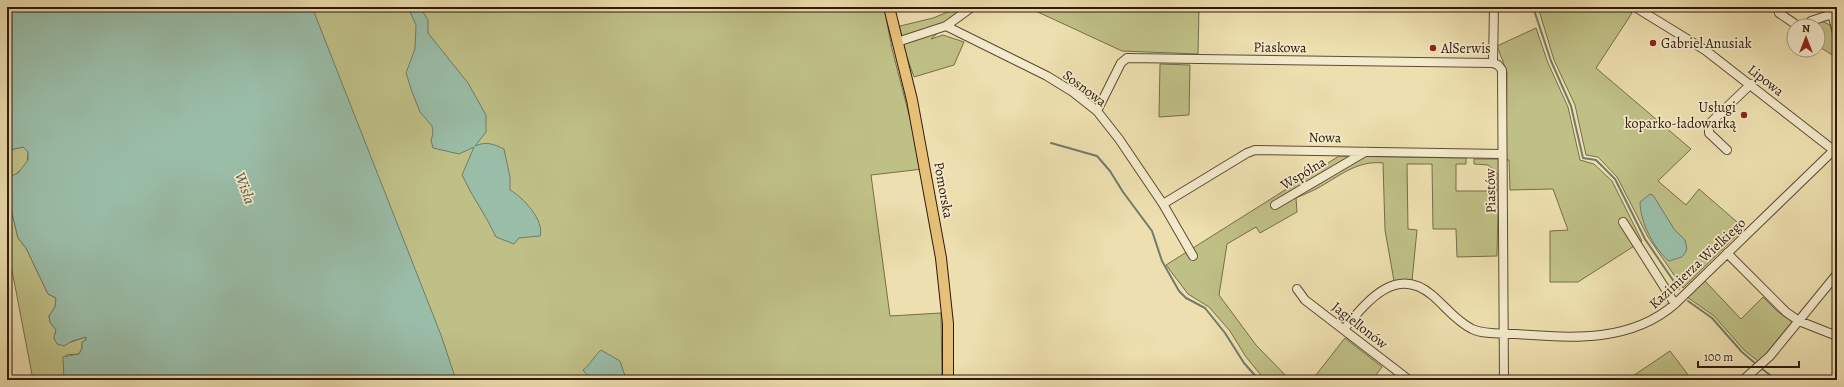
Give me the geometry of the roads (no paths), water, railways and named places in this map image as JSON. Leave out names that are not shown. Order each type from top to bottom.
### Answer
[{"type":"main road","name":"Pomorska","points":[[889,7],[912,100],[941,258],[948,324],[948,380]]},
{"type":"street","points":[[897,42],[946,26],[972,7]]},
{"type":"street","points":[[1493,63],[1494,7]]},
{"type":"street","name":"Lipowa","points":[[1635,7],[1705,50],[1835,151]]},
{"type":"street","points":[[1817,18],[1831,11],[1837,32]]},
{"type":"street","points":[[1779,13],[1786,18]]},
{"type":"street","name":"Sosnowa","points":[[946,26],[1047,76],[1073,92],[1097,111],[1120,139],[1163,204],[1193,256]]},
{"type":"street","name":"Piaskowa","points":[[1097,111],[1121,63],[1127,58],[1493,63]]},
{"type":"street","name":"Piastów","points":[[1493,63],[1498,65],[1502,70],[1504,380]]},
{"type":"street","points":[[1727,150],[1709,132],[1710,124],[1750,84]]},
{"type":"street","name":"Nowa","points":[[1163,204],[1247,153],[1255,150],[1502,154]]},
{"type":"street","name":"Wspólna","points":[[1275,206],[1365,151]]},
{"type":"street","name":"Kazimierza Wielkiego","points":[[1344,329],[1367,302],[1378,292],[1389,286],[1407,285],[1427,291],[1454,317],[1472,329],[1482,332],[1545,336],[1606,336],[1654,321],[1675,304],[1835,151]]},
{"type":"street","points":[[1623,222],[1675,304]]},
{"type":"street","points":[[1727,253],[1786,312],[1799,321],[1837,336]]},
{"type":"street","points":[[1743,380],[1770,356],[1837,274]]},
{"type":"street","name":"Jagiellonów","points":[[1297,289],[1305,300],[1409,380]]},
{"type":"water","name":"Wisła","points":[[7,7],[312,7],[441,335],[456,380],[64,380],[63,357],[79,354],[82,348],[82,342],[86,340],[86,337],[72,341],[64,346],[57,344],[54,338],[56,330],[50,322],[49,316],[55,307],[56,298],[48,294],[26,248],[18,238],[7,192],[7,178],[18,173],[28,160],[28,152],[23,147],[14,149],[7,153]]},
{"type":"water","points":[[408,7],[420,7],[428,20],[428,33],[468,83],[486,115],[486,132],[475,146],[490,144],[504,149],[510,177],[510,190],[521,198],[532,210],[539,223],[541,230],[540,236],[519,238],[514,244],[496,237],[462,175],[474,147],[459,154],[433,148],[431,140],[433,134],[432,126],[420,112],[406,73],[415,49],[416,25]]},
{"type":"water","points":[[1650,194],[1653,195],[1674,229],[1685,240],[1687,249],[1682,257],[1669,261],[1663,256],[1653,242],[1642,218],[1640,202]]},
{"type":"water","points":[[601,350],[620,361],[625,376],[628,380],[599,380],[594,376],[587,375],[583,370]]},
{"type":"waterway","points":[[1533,7],[1551,61],[1571,106],[1583,158],[1596,160],[1615,179],[1645,239],[1679,289]]},
{"type":"waterway","points":[[1051,143],[1097,156],[1110,171],[1123,192],[1152,231],[1162,261],[1179,291],[1186,298],[1205,308],[1225,333],[1244,363],[1259,380]]},
{"type":"waterway","points":[[1688,301],[1712,318],[1742,352],[1756,364]]},
{"type":"waterway","points":[[1762,369],[1777,380]]},
{"type":"place","name":"Gabriel Anusiak","points":[[1653,43]]},
{"type":"place","name":"AlSerwis","points":[[1433,48]]},
{"type":"place","name":"Usługi koparko-ładowarką","points":[[1744,115]]}]
